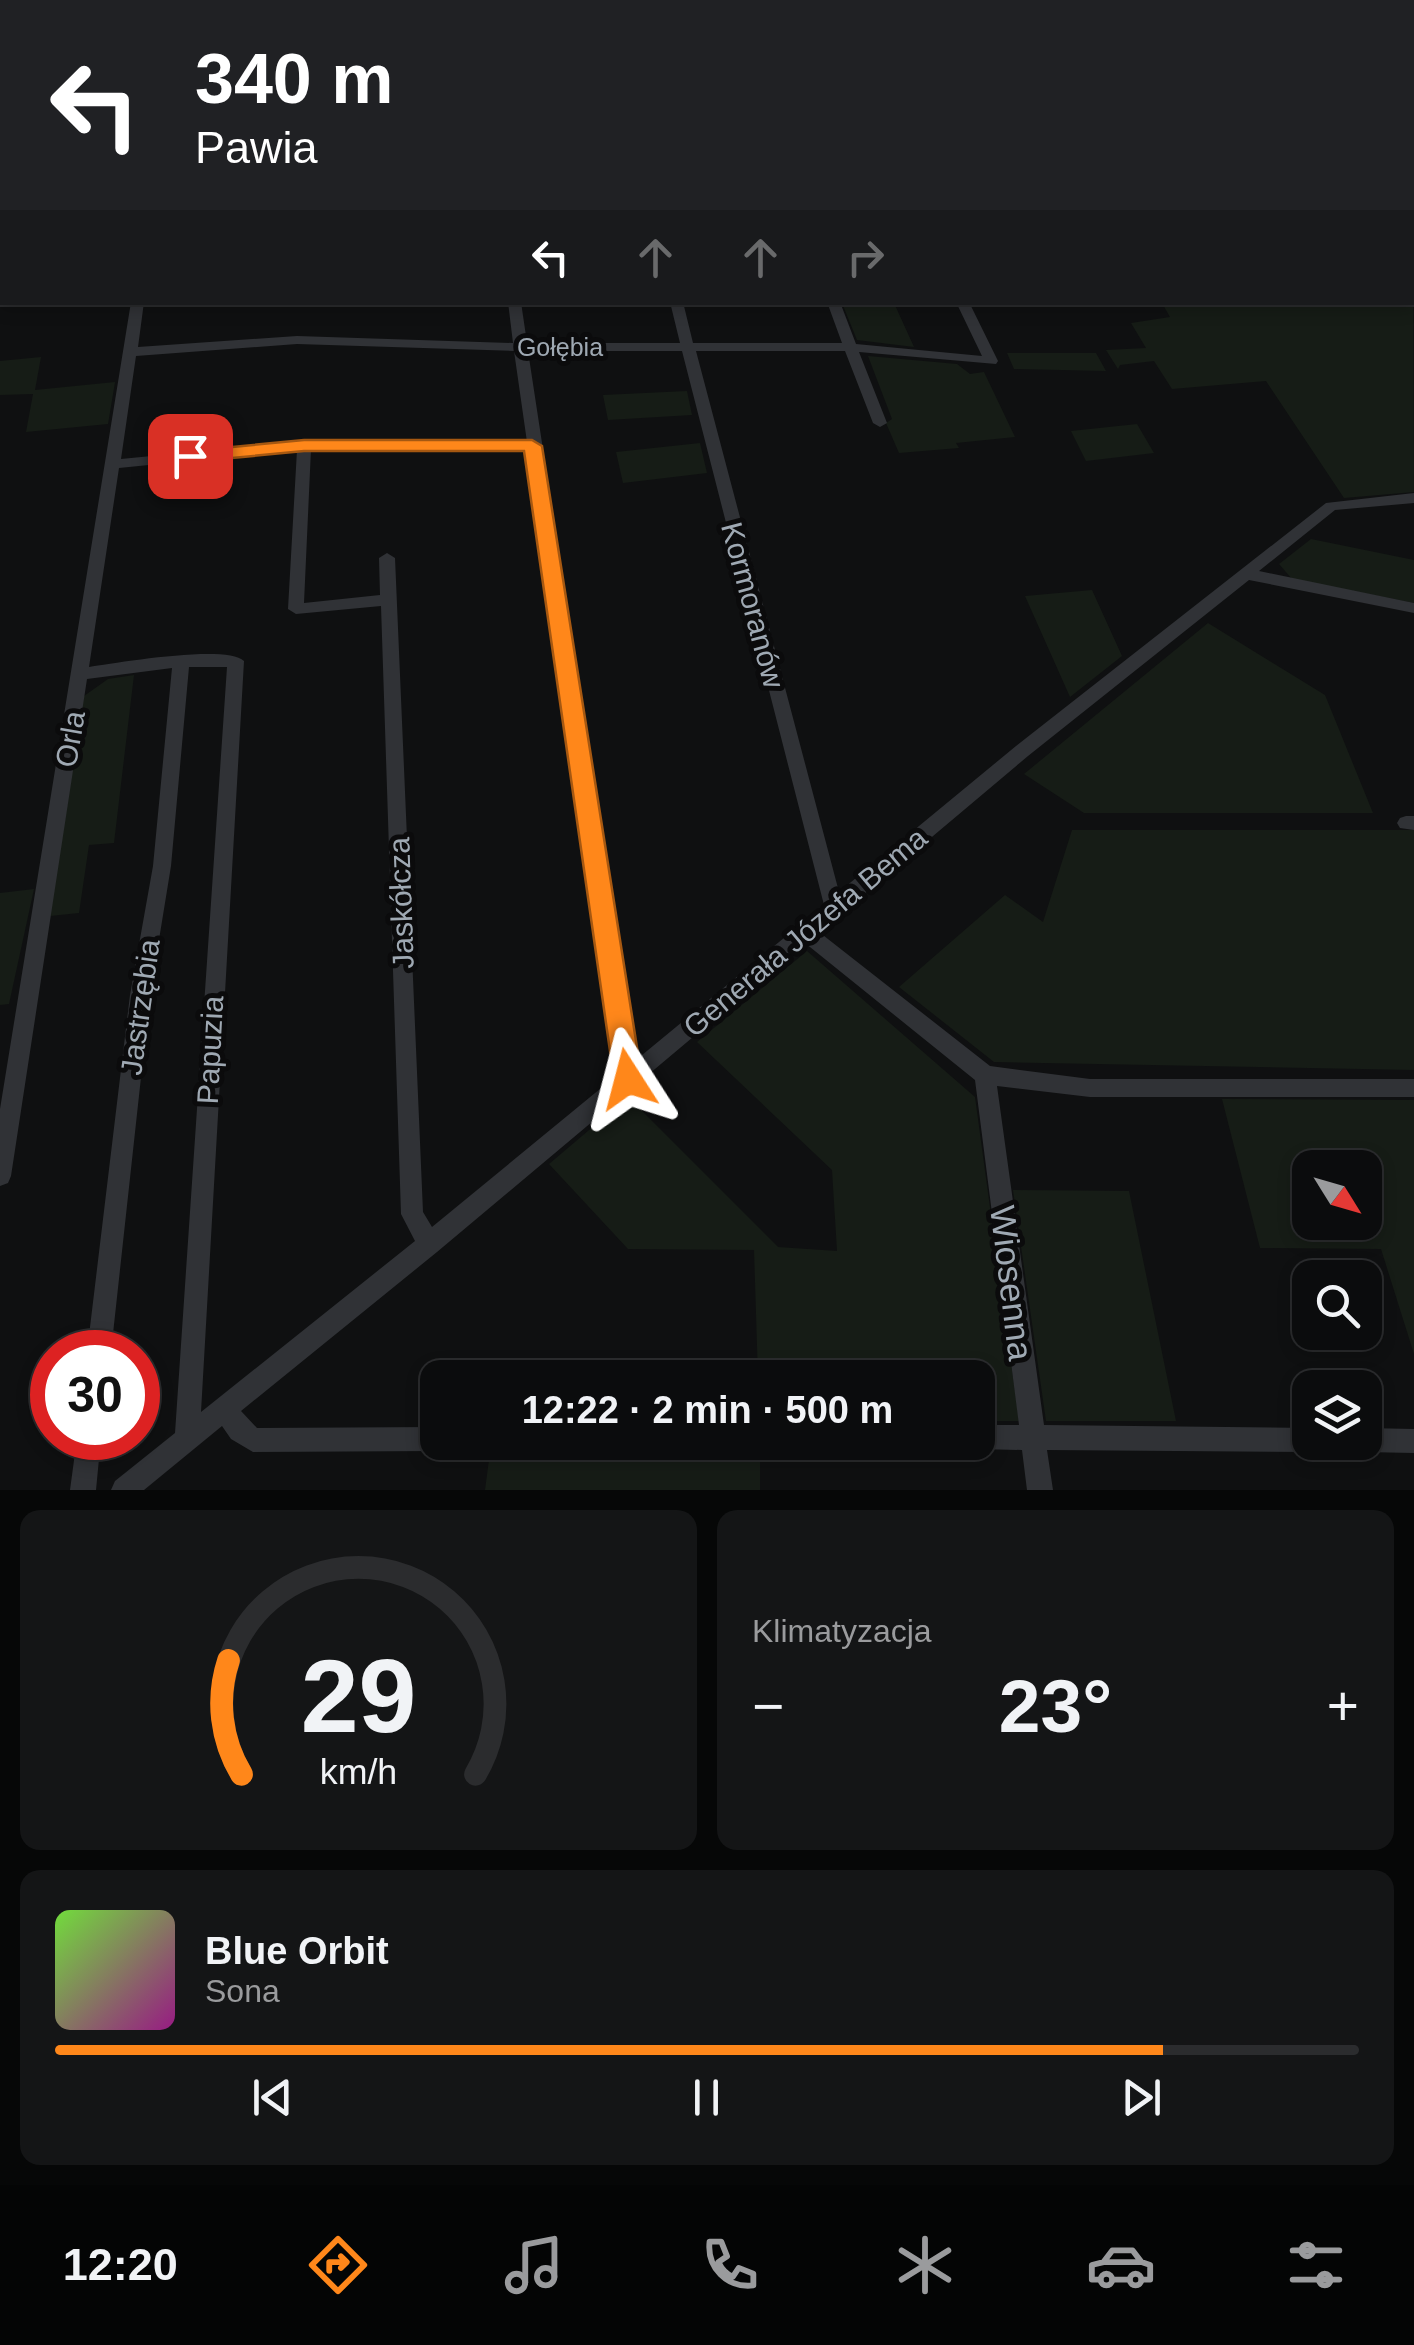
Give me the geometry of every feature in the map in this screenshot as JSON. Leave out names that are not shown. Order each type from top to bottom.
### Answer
[{"type":"street","name":"Orla","points":[[0,1176],[138,305]]},
{"type":"street","points":[[514,305],[532,446],[628,1079]]},
{"type":"street","name":"Kormoranów","points":[[677,305],[834,907]]},
{"type":"street","points":[[834,305],[880,423]]},
{"type":"street","name":"Gołębia","points":[[130,352],[276,341],[850,347],[990,361],[963,305]]},
{"type":"street","points":[[114,464],[304,445],[532,446]]},
{"type":"street","points":[[304,445],[296,609],[389,600]]},
{"type":"street","name":"Generała Józefa Bema","points":[[124,1490],[428,1244],[1022,751],[1331,506],[1414,498]]},
{"type":"street","name":"Jaskółcza","points":[[387,558],[412,1214],[428,1244]]},
{"type":"street","points":[[1247,574],[1414,608]]},
{"type":"street","points":[[80,674],[180,661]]},
{"type":"street","name":"Papuzia","points":[[180,661],[236,661],[186,1438]]},
{"type":"street","name":"Jastrzębia","points":[[102,1330],[140,995],[162,866],[180,661]]},
{"type":"street","points":[[804,932],[985,1075],[1090,1088],[1414,1088]]},
{"type":"street","name":"Wiosenna","points":[[985,1075],[1040,1490]]},
{"type":"street","points":[[225,1410],[253,1440],[420,1439]]},
{"type":"street","points":[[995,1437],[1292,1440]]},
{"type":"street","points":[[1382,1440],[1414,1440]]},
{"type":"street","points":[[83,1490],[86,1460]]},
{"type":"shaded area","points":[[843,305],[895,305],[914,347],[857,340]]},
{"type":"shaded area","points":[[1163,305],[1413,305],[1414,492],[1344,498],[1266,381],[1172,389],[1154,361],[1120,365],[1118,369],[1106,350],[1146,348],[1131,323],[1170,317]]},
{"type":"shaded area","points":[[1007,353],[1096,353],[1106,371],[1014,369]]},
{"type":"shaded area","points":[[868,356],[957,364],[970,374],[984,372],[1015,437],[956,443],[959,448],[899,453],[886,423],[892,419]]},
{"type":"shaded area","points":[[41,357],[35,390],[115,382],[108,424],[26,432],[33,394],[0,395],[0,361]]},
{"type":"shaded area","points":[[687,391],[692,415],[608,420],[603,395]]},
{"type":"shaded area","points":[[1137,424],[1154,453],[1086,461],[1071,431]]},
{"type":"shaded area","points":[[700,443],[707,473],[623,483],[616,452]]},
{"type":"shaded area","points":[[1311,539],[1414,560],[1414,603],[1292,579],[1279,564]]},
{"type":"shaded area","points":[[1092,590],[1122,656],[1070,697],[1025,596]]},
{"type":"shaded area","points":[[1208,623],[1325,695],[1373,813],[1084,813],[1024,774]]},
{"type":"shaded area","points":[[134,675],[114,843],[89,845],[79,913],[50,916],[84,696],[108,679]]},
{"type":"shaded area","points":[[1072,830],[1414,830],[1414,1070],[994,1062],[899,987],[1005,895],[1043,922]]},
{"type":"shaded area","points":[[34,889],[9,1004],[0,1005],[0,893]]},
{"type":"shaded area","points":[[807,951],[975,1097],[1019,1421],[995,1421],[995,1360],[757,1360],[754,1250],[628,1249],[549,1164],[628,1097],[778,1247],[837,1251],[832,1170],[697,1042]]},
{"type":"shaded area","points":[[1222,1099],[1414,1100],[1414,1354],[1381,1249],[1260,1248]]},
{"type":"shaded area","points":[[1013,1190],[1129,1191],[1176,1421],[1046,1421]]},
{"type":"shaded area","points":[[489,1460],[760,1460],[760,1490],[485,1490]]},
{"type":"route","points":[[190,456],[304,445],[532,446],[628,1079]]}]
